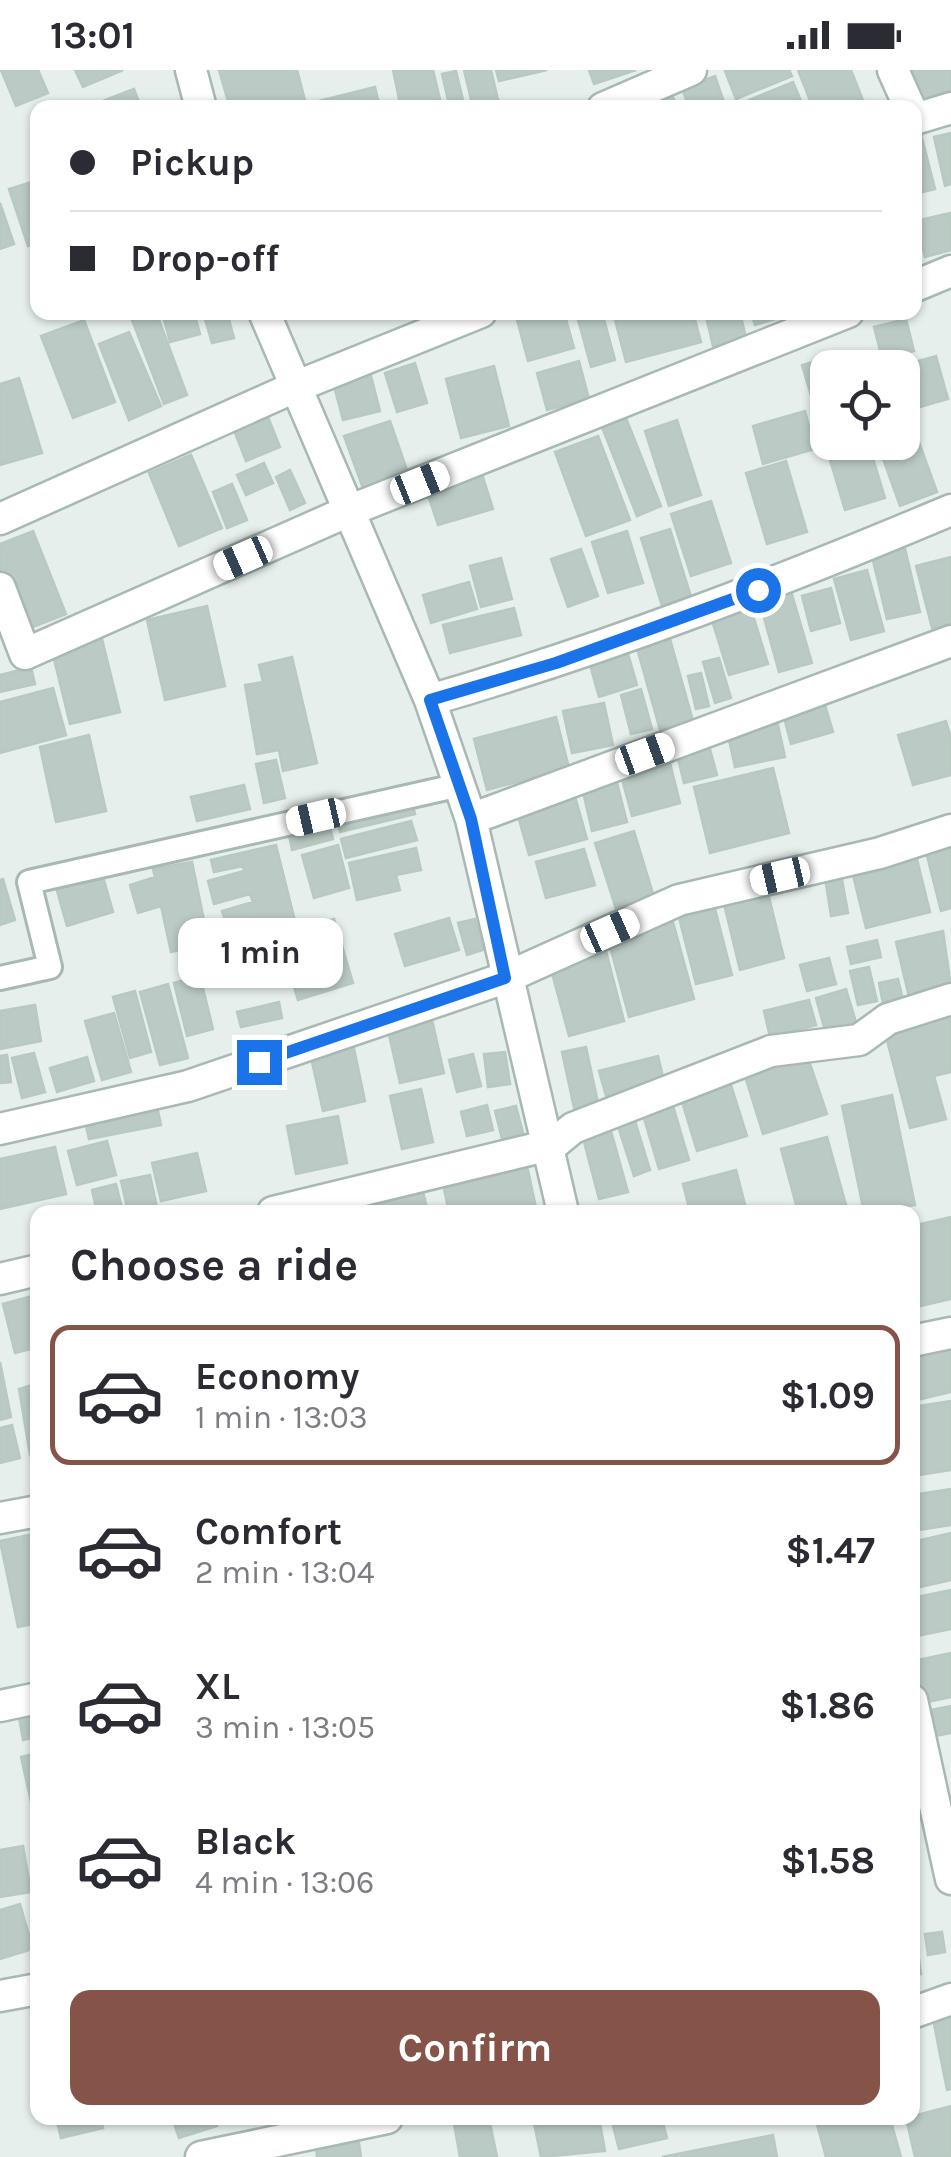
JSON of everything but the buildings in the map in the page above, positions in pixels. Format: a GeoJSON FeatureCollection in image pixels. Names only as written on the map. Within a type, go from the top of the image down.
{"type":"FeatureCollection","features":[{"type":"Feature","properties":{"kind":"street"},"geometry":{"type":"LineString","coordinates":[[192,70],[198,100]]}},
{"type":"Feature","properties":{"kind":"street"},"geometry":{"type":"LineString","coordinates":[[622,100],[691,70]]}},
{"type":"Feature","properties":{"kind":"street"},"geometry":{"type":"LineString","coordinates":[[893,70],[906,100]]}},
{"type":"Feature","properties":{"kind":"street"},"geometry":{"type":"LineString","coordinates":[[922,117],[951,108]]}},
{"type":"Feature","properties":{"kind":"street"},"geometry":{"type":"LineString","coordinates":[[922,283],[951,271]]}},
{"type":"Feature","properties":{"kind":"street"},"geometry":{"type":"LineString","coordinates":[[267,320],[430,700],[460,785],[562,1205]]}},
{"type":"Feature","properties":{"kind":"street"},"geometry":{"type":"LineString","coordinates":[[0,519],[295,387],[462,320]]}},
{"type":"Feature","properties":{"kind":"street"},"geometry":{"type":"LineString","coordinates":[[0,588],[26,654],[351,510],[828,320]]}},
{"type":"Feature","properties":{"kind":"street"},"geometry":{"type":"LineString","coordinates":[[430,700],[556,663],[758,590],[951,510]]}},
{"type":"Feature","properties":{"kind":"street"},"geometry":{"type":"LineString","coordinates":[[471,819],[951,641]]}},
{"type":"Feature","properties":{"kind":"street"},"geometry":{"type":"LineString","coordinates":[[0,1129],[188,1086],[505,978],[679,900],[880,853],[951,830]]}},
{"type":"Feature","properties":{"kind":"street"},"geometry":{"type":"LineString","coordinates":[[302,1205],[550,1146],[573,1128],[771,1051],[859,1040],[888,1020],[951,999]]}},
{"type":"Feature","properties":{"kind":"street"},"geometry":{"type":"LineString","coordinates":[[0,1279],[30,1272]]}},
{"type":"Feature","properties":{"kind":"street"},"geometry":{"type":"LineString","coordinates":[[920,1339],[951,1333]]}},
{"type":"Feature","properties":{"kind":"street"},"geometry":{"type":"LineString","coordinates":[[0,1518],[30,1512]]}},
{"type":"Feature","properties":{"kind":"street"},"geometry":{"type":"LineString","coordinates":[[0,1706],[30,1700]]}},
{"type":"Feature","properties":{"kind":"street"},"geometry":{"type":"LineString","coordinates":[[920,1737],[951,1879]]}},
{"type":"Feature","properties":{"kind":"street"},"geometry":{"type":"LineString","coordinates":[[0,1996],[30,1990]]}},
{"type":"Feature","properties":{"kind":"street"},"geometry":{"type":"LineString","coordinates":[[920,2010],[951,1999]]}},
{"type":"Feature","properties":{"kind":"street"},"geometry":{"type":"LineString","coordinates":[[202,2157],[354,2125]]}},
{"type":"Feature","properties":{"kind":"lane"},"geometry":{"type":"LineString","coordinates":[[0,978],[50,967],[29,882],[460,785]]}},
{"type":"Feature","properties":{"kind":"route"},"geometry":{"type":"LineString","coordinates":[[259,1062],[505,978],[471,819],[430,700],[556,663],[758,590]]}}]}
